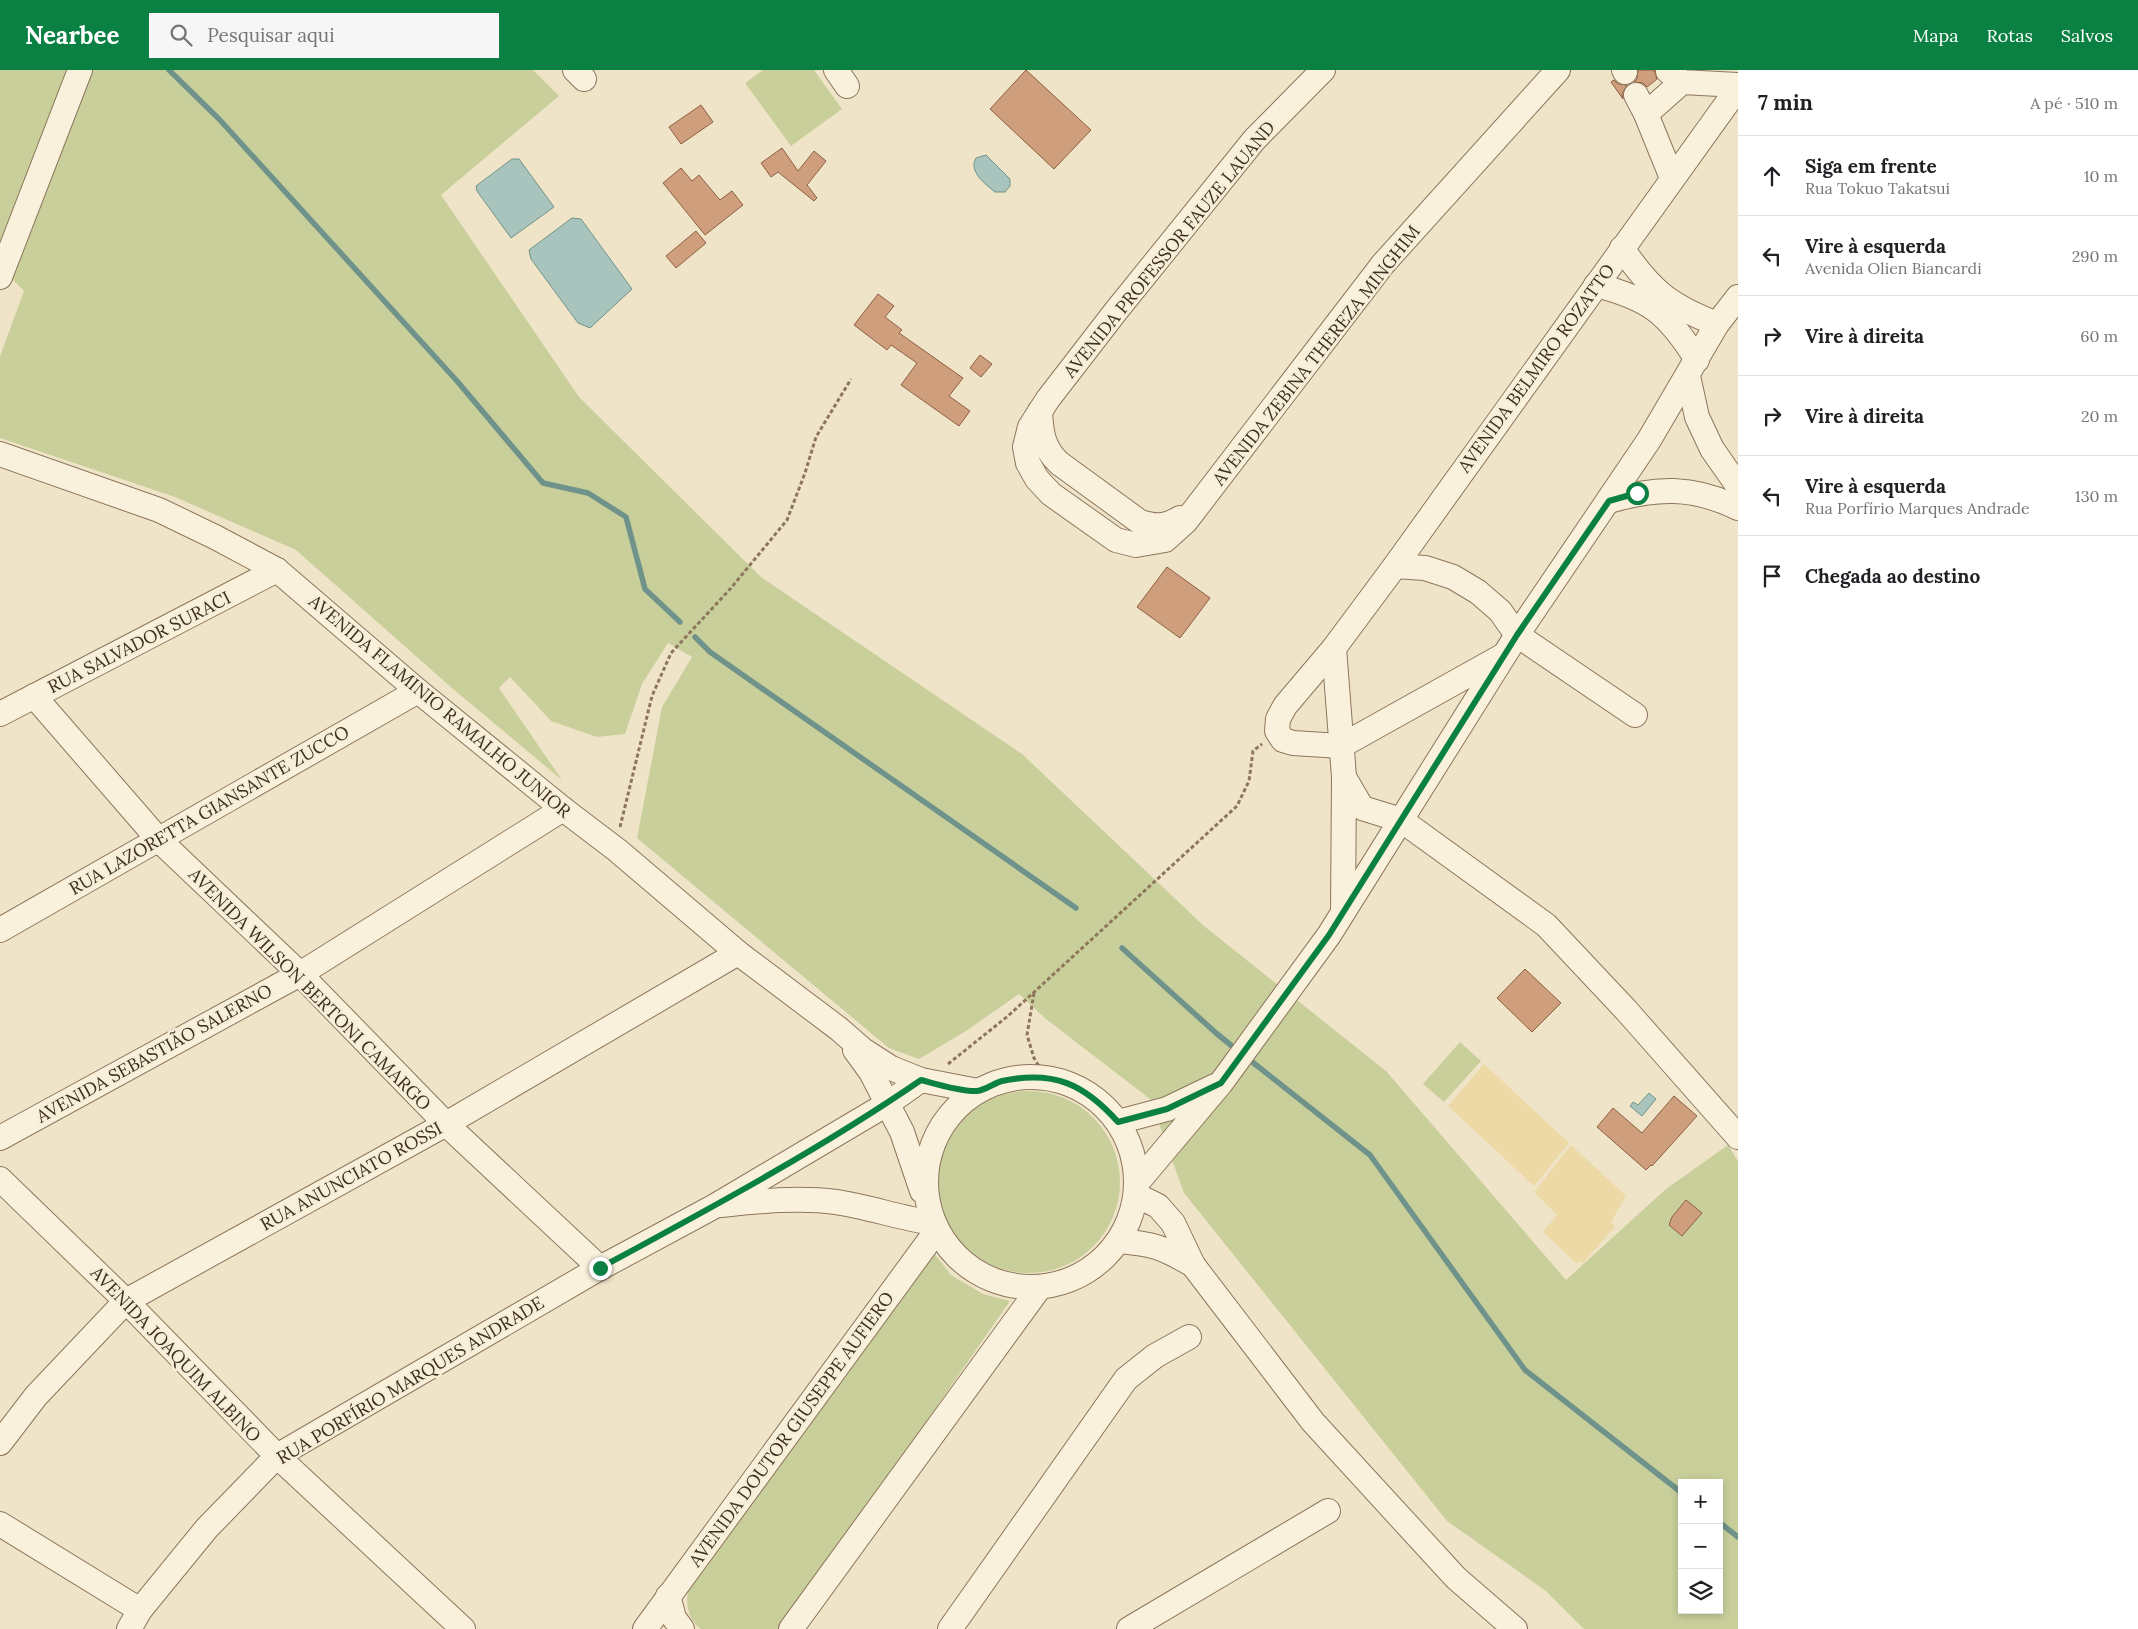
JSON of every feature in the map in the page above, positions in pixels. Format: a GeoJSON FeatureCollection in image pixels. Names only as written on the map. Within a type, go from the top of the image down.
{"type":"FeatureCollection","features":[{"type":"Feature","properties":{"kind":"street"},"geometry":{"type":"LineString","coordinates":[[0,277],[80,70]]}},
{"type":"Feature","properties":{"kind":"street","name":"AVENIDA PROFESSOR FAUZE LAUAND"},"geometry":{"type":"LineString","coordinates":[[1196,508],[1186,521],[1165,540],[1136,544],[1116,540],[1051,494],[1036,479],[1028,463],[1025,447],[1030,427],[1116,311],[1254,140],[1323,70]]}},
{"type":"Feature","properties":{"kind":"street","name":"AVENIDA ZEBINA THEREZA MINGHIM"},"geometry":{"type":"LineString","coordinates":[[1196,508],[1383,264],[1558,70]]}},
{"type":"Feature","properties":{"kind":"street"},"geometry":{"type":"LineString","coordinates":[[1672,178],[1641,105],[1675,76],[1738,86]]}},
{"type":"Feature","properties":{"kind":"street","name":"AVENIDA BELMIRO ROZATTO"},"geometry":{"type":"LineString","coordinates":[[1341,746],[1293,743],[1283,740],[1277,730],[1278,719],[1285,706],[1334,648],[1395,566],[1738,86]]}},
{"type":"Feature","properties":{"kind":"street"},"geometry":{"type":"LineString","coordinates":[[1622,248],[1640,274],[1662,296],[1688,313],[1718,324]]}},
{"type":"Feature","properties":{"kind":"street"},"geometry":{"type":"LineString","coordinates":[[1596,285],[1628,293],[1656,309],[1680,332],[1692,368],[1698,417],[1712,449],[1738,486]]}},
{"type":"Feature","properties":{"kind":"street"},"geometry":{"type":"LineString","coordinates":[[1137,1189],[1224,1079],[1329,935],[1511,645],[1649,440],[1718,324],[1738,297]]}},
{"type":"Feature","properties":{"kind":"street","name":"AVENIDA FLAMINIO RAMALHO JUNIOR"},"geometry":{"type":"LineString","coordinates":[[0,454],[159,510],[277,570],[418,690],[616,850],[738,953],[839,1029],[863,1050],[890,1068],[921,1080],[978,1091]]}},
{"type":"Feature","properties":{"kind":"street"},"geometry":{"type":"LineString","coordinates":[[1609,501],[1637,493],[1665,490],[1693,492],[1721,500],[1738,508]]}},
{"type":"Feature","properties":{"kind":"street"},"geometry":{"type":"LineString","coordinates":[[1395,566],[1425,568],[1453,577],[1478,592],[1500,612],[1511,645],[1635,715]]}},
{"type":"Feature","properties":{"kind":"street","name":"RUA SALVADOR SURACI"},"geometry":{"type":"LineString","coordinates":[[0,714],[277,570]]}},
{"type":"Feature","properties":{"kind":"street"},"geometry":{"type":"LineString","coordinates":[[1341,746],[1511,645]]}},
{"type":"Feature","properties":{"kind":"street"},"geometry":{"type":"LineString","coordinates":[[1334,648],[1344,777],[1343,912]]}},
{"type":"Feature","properties":{"kind":"street","name":"RUA LAZORETTA GIANSANTE ZUCCO"},"geometry":{"type":"LineString","coordinates":[[0,930],[418,690]]}},
{"type":"Feature","properties":{"kind":"street","name":"AVENIDA WILSON BERTONI CAMARGO"},"geometry":{"type":"LineString","coordinates":[[34,696],[159,840],[300,974],[446,1124],[600,1268]]}},
{"type":"Feature","properties":{"kind":"street"},"geometry":{"type":"LineString","coordinates":[[1344,777],[1362,808],[1401,820],[1546,925],[1626,1010],[1738,1137]]}},
{"type":"Feature","properties":{"kind":"street","name":"AVENIDA SEBASTIÃO SALERNO"},"geometry":{"type":"LineString","coordinates":[[0,1138],[300,974],[563,809]]}},
{"type":"Feature","properties":{"kind":"street","name":"RUA ANUNCIATO ROSSI"},"geometry":{"type":"LineString","coordinates":[[0,1443],[36,1396],[126,1301],[446,1124],[738,953]]}},
{"type":"Feature","properties":{"kind":"street","name":"AVENIDA FLAMINIO RAMALHO JUNIOR"},"geometry":{"type":"LineString","coordinates":[[839,1029],[871,1072],[902,1132],[933,1219],[955,1255],[980,1274],[1008,1285],[1040,1287],[1071,1280],[1098,1264],[1119,1242],[1130,1219],[1137,1189]]}},
{"type":"Feature","properties":{"kind":"street"},"geometry":{"type":"LineString","coordinates":[[933,1219],[926,1175],[934,1139],[945,1120],[955,1109],[978,1091],[1007,1080],[1023,1077],[1046,1078],[1079,1088],[1101,1103],[1118,1122],[1133,1151],[1137,1189],[1158,1206],[1173,1223],[1193,1265],[1312,1422],[1456,1578],[1515,1629]]}},
{"type":"Feature","properties":{"kind":"street"},"geometry":{"type":"LineString","coordinates":[[1118,1122],[1167,1109],[1224,1079]]}},
{"type":"Feature","properties":{"kind":"street","name":"RUA PORFÍRIO MARQUES ANDRADE"},"geometry":{"type":"LineString","coordinates":[[135,1619],[207,1528],[276,1456],[600,1268],[715,1206],[887,1104],[921,1080]]}},
{"type":"Feature","properties":{"kind":"street","name":"AVENIDA JOAQUIM ALBINO"},"geometry":{"type":"LineString","coordinates":[[0,1179],[126,1301],[276,1456],[463,1629]]}},
{"type":"Feature","properties":{"kind":"street","name":"RUA PORFÍRIO MARQUES ANDRADE"},"geometry":{"type":"LineString","coordinates":[[715,1206],[792,1200],[836,1202],[906,1219],[933,1219]]}},
{"type":"Feature","properties":{"kind":"street","name":"AVENIDA DOUTOR GIUSEPPE AUFIERO"},"geometry":{"type":"LineString","coordinates":[[645,1629],[933,1219]]}},
{"type":"Feature","properties":{"kind":"street"},"geometry":{"type":"LineString","coordinates":[[1119,1242],[1148,1244],[1164,1248],[1193,1265]]}},
{"type":"Feature","properties":{"kind":"street"},"geometry":{"type":"LineString","coordinates":[[791,1629],[1040,1287]]}},
{"type":"Feature","properties":{"kind":"street"},"geometry":{"type":"LineString","coordinates":[[950,1629],[1126,1379],[1155,1356],[1189,1337]]}},
{"type":"Feature","properties":{"kind":"street"},"geometry":{"type":"LineString","coordinates":[[1129,1629],[1328,1511]]}},
{"type":"Feature","properties":{"kind":"street"},"geometry":{"type":"LineString","coordinates":[[0,1524],[135,1619]]}},
{"type":"Feature","properties":{"kind":"street"},"geometry":{"type":"LineString","coordinates":[[668,1596],[674,1618],[682,1629]]}},
{"type":"Feature","properties":{"kind":"path"},"geometry":{"type":"LineString","coordinates":[[616,850],[622,816],[652,696],[671,653],[731,588],[787,520],[816,437],[850,379]]}},
{"type":"Feature","properties":{"kind":"path"},"geometry":{"type":"LineString","coordinates":[[921,1080],[951,1062],[1008,1016],[1076,953],[1109,926],[1237,806],[1248,781],[1253,751]]}},
{"type":"Feature","properties":{"kind":"path"},"geometry":{"type":"LineString","coordinates":[[1034,992],[1027,1035],[1034,1058],[1046,1078]]}},
{"type":"Feature","properties":{"kind":"green space"},"geometry":{"type":"Polygon","coordinates":[[[0,70],[533,70],[559,96],[441,195],[579,397],[761,577],[1022,754],[1204,926],[1386,1071],[1566,1280],[1666,1189],[1728,1145],[1738,1161],[1738,1629],[1584,1629],[1546,1591],[1447,1521],[1184,1193],[1150,1099],[1046,1019],[1019,994],[966,1031],[919,1059],[889,1048],[637,838],[662,707],[692,657],[668,643],[642,684],[625,734],[597,737],[551,721],[510,677],[499,688],[562,780],[453,689],[296,550],[175,497],[0,438],[0,356],[24,291],[0,267],[0,70]]]}},
{"type":"Feature","properties":{"kind":"green space"},"geometry":{"type":"Polygon","coordinates":[[[763,70],[814,70],[842,109],[791,146],[745,83],[763,70]]]}},
{"type":"Feature","properties":{"kind":"green space"},"geometry":{"type":"Polygon","coordinates":[[[1460,1042],[1481,1061],[1444,1102],[1423,1084],[1460,1042]]]}},
{"type":"Feature","properties":{"kind":"green space"},"geometry":{"type":"Polygon","coordinates":[[[1038,1091],[1064,1098],[1080,1106],[1094,1117],[1105,1131],[1113,1147],[1119,1164],[1119,1200],[1113,1217],[1105,1233],[1094,1247],[1080,1258],[1047,1272],[1020,1273],[994,1266],[978,1258],[958,1240],[945,1217],[939,1200],[938,1173],[945,1147],[953,1131],[971,1111],[994,1098],[1011,1092],[1038,1091]]]}},
{"type":"Feature","properties":{"kind":"green space"},"geometry":{"type":"Polygon","coordinates":[[[930,1248],[951,1275],[983,1294],[1010,1301],[782,1629],[701,1629],[693,1621],[688,1611],[688,1588],[930,1248]]]}},
{"type":"Feature","properties":{"kind":"sand"},"geometry":{"type":"Polygon","coordinates":[[[1484,1064],[1569,1143],[1534,1186],[1448,1106],[1484,1064]]]}},
{"type":"Feature","properties":{"kind":"sand"},"geometry":{"type":"Polygon","coordinates":[[[1571,1145],[1626,1196],[1611,1222],[1615,1227],[1583,1263],[1580,1261],[1577,1264],[1543,1232],[1557,1215],[1534,1192],[1571,1145]]]}},
{"type":"Feature","properties":{"kind":"water"},"geometry":{"type":"Polygon","coordinates":[[[986,155],[1010,179],[1010,186],[1005,192],[995,192],[982,181],[976,172],[974,163],[976,158],[986,155]]]}},
{"type":"Feature","properties":{"kind":"water"},"geometry":{"type":"Polygon","coordinates":[[[512,159],[519,159],[554,207],[511,238],[477,191],[476,186],[512,159]]]}},
{"type":"Feature","properties":{"kind":"water"},"geometry":{"type":"Polygon","coordinates":[[[572,218],[581,219],[632,289],[590,328],[578,323],[531,259],[529,250],[572,218]]]}},
{"type":"Feature","properties":{"kind":"water"},"geometry":{"type":"Polygon","coordinates":[[[1649,1093],[1656,1099],[1642,1116],[1630,1106],[1633,1102],[1638,1105],[1649,1093]]]}},
{"type":"Feature","properties":{"kind":"building"},"geometry":{"type":"Polygon","coordinates":[[[1026,70],[1091,130],[1054,169],[990,109],[1026,70]]]}},
{"type":"Feature","properties":{"kind":"building"},"geometry":{"type":"Polygon","coordinates":[[[1638,70],[1654,70],[1657,79],[1647,87],[1643,83],[1634,82],[1637,79],[1638,70]]]}},
{"type":"Feature","properties":{"kind":"building"},"geometry":{"type":"Polygon","coordinates":[[[1614,80],[1618,84],[1627,85],[1622,94],[1623,99],[1611,82],[1614,80]]]}},
{"type":"Feature","properties":{"kind":"building"},"geometry":{"type":"Polygon","coordinates":[[[701,105],[713,122],[681,144],[669,127],[701,105]]]}},
{"type":"Feature","properties":{"kind":"building"},"geometry":{"type":"Polygon","coordinates":[[[782,148],[798,171],[814,151],[826,161],[807,185],[817,198],[814,201],[778,172],[771,177],[761,163],[782,148]]]}},
{"type":"Feature","properties":{"kind":"building"},"geometry":{"type":"Polygon","coordinates":[[[681,168],[692,181],[699,175],[720,200],[732,191],[743,205],[705,235],[663,183],[681,168]]]}},
{"type":"Feature","properties":{"kind":"building"},"geometry":{"type":"Polygon","coordinates":[[[696,231],[706,243],[676,268],[666,256],[696,231]]]}},
{"type":"Feature","properties":{"kind":"building"},"geometry":{"type":"Polygon","coordinates":[[[878,294],[894,306],[885,317],[902,330],[899,333],[963,378],[949,396],[970,411],[959,426],[901,385],[917,363],[891,345],[887,350],[854,325],[878,294]]]}},
{"type":"Feature","properties":{"kind":"building"},"geometry":{"type":"Polygon","coordinates":[[[980,355],[992,364],[981,377],[970,368],[980,355]]]}},
{"type":"Feature","properties":{"kind":"building"},"geometry":{"type":"Polygon","coordinates":[[[1167,567],[1210,598],[1180,638],[1137,607],[1167,567]]]}},
{"type":"Feature","properties":{"kind":"building"},"geometry":{"type":"Polygon","coordinates":[[[1525,969],[1561,1003],[1532,1032],[1497,998],[1525,969]]]}},
{"type":"Feature","properties":{"kind":"building"},"geometry":{"type":"Polygon","coordinates":[[[1674,1096],[1697,1116],[1652,1166],[1646,1170],[1597,1127],[1613,1108],[1642,1133],[1674,1096]]]}},
{"type":"Feature","properties":{"kind":"building"},"geometry":{"type":"Polygon","coordinates":[[[1686,1200],[1702,1213],[1682,1236],[1669,1225],[1672,1217],[1686,1200]]]}},
{"type":"Feature","properties":{"kind":"waterway"},"geometry":{"type":"LineString","coordinates":[[169,70],[219,119],[457,381],[543,483],[588,493],[626,517],[645,589],[680,622]]}},
{"type":"Feature","properties":{"kind":"waterway"},"geometry":{"type":"LineString","coordinates":[[695,637],[710,652],[1076,908]]}},
{"type":"Feature","properties":{"kind":"waterway"},"geometry":{"type":"LineString","coordinates":[[1122,948],[1238,1051]]}},
{"type":"Feature","properties":{"kind":"waterway"},"geometry":{"type":"LineString","coordinates":[[1246,1057],[1370,1155],[1525,1370],[1678,1490]]}},
{"type":"Feature","properties":{"kind":"waterway"},"geometry":{"type":"LineString","coordinates":[[1722,1524],[1738,1537]]}},
{"type":"Feature","properties":{"kind":"route"},"geometry":{"type":"LineString","coordinates":[[600,1268],[715,1206],[887,1104],[921,1080],[978,1091],[999,1082],[1023,1077],[1054,1079],[1079,1088],[1101,1103],[1118,1122],[1167,1109],[1221,1083],[1329,935],[1517,635],[1609,501],[1637,493]]}}]}
